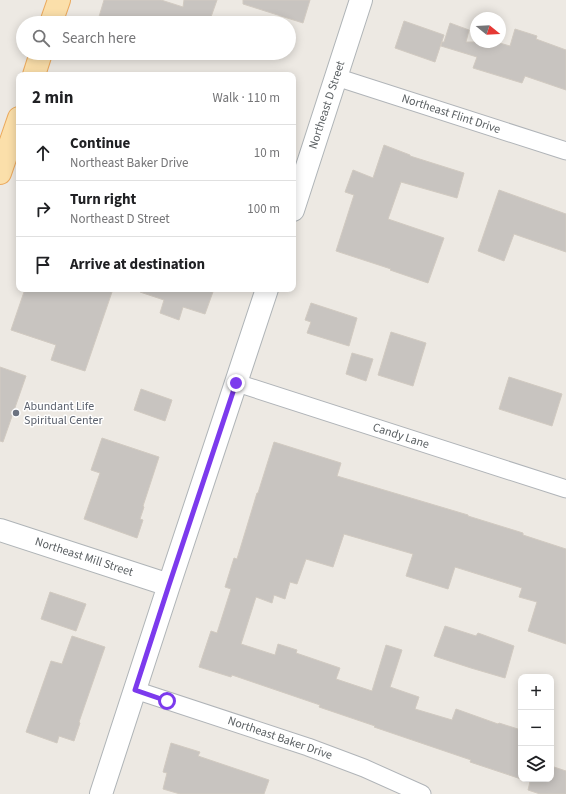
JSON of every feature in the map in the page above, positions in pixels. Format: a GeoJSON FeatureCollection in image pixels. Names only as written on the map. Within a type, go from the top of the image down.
{"type":"FeatureCollection","features":[{"type":"Feature","properties":{"kind":"main road"},"geometry":{"type":"LineString","coordinates":[[53,16],[59,0]]}},
{"type":"Feature","properties":{"kind":"main road"},"geometry":{"type":"LineString","coordinates":[[35,72],[39,60]]}},
{"type":"Feature","properties":{"kind":"main road"},"geometry":{"type":"LineString","coordinates":[[0,173],[16,127]]}},
{"type":"Feature","properties":{"kind":"street","name":"Northeast D Street"},"geometry":{"type":"LineString","coordinates":[[296,201],[361,0]]}},
{"type":"Feature","properties":{"kind":"street","name":"Northeast Flint Drive"},"geometry":{"type":"LineString","coordinates":[[336,77],[566,152]]}},
{"type":"Feature","properties":{"kind":"street"},"geometry":{"type":"LineString","coordinates":[[101,794],[266,292]]}},
{"type":"Feature","properties":{"kind":"street","name":"Candy Lane"},"geometry":{"type":"LineString","coordinates":[[236,383],[566,489]]}},
{"type":"Feature","properties":{"kind":"street","name":"Northeast Mill Street"},"geometry":{"type":"LineString","coordinates":[[0,530],[169,585]]}},
{"type":"Feature","properties":{"kind":"street","name":"Northeast Baker Drive"},"geometry":{"type":"LineString","coordinates":[[135,690],[308,747],[364,768],[422,794]]}},
{"type":"Feature","properties":{"kind":"building"},"geometry":{"type":"Polygon","coordinates":[[[104,0],[161,0],[183,7],[184,0],[217,0],[211,16],[99,16],[104,0]]]}},
{"type":"Feature","properties":{"kind":"building"},"geometry":{"type":"Polygon","coordinates":[[[243,0],[310,0],[303,23],[296,21],[296,16],[281,16],[243,4],[243,0]]]}},
{"type":"Feature","properties":{"kind":"building"},"geometry":{"type":"Polygon","coordinates":[[[404,21],[444,35],[435,62],[395,48],[404,21]]]}},
{"type":"Feature","properties":{"kind":"building"},"geometry":{"type":"Polygon","coordinates":[[[450,23],[469,30],[466,42],[470,42],[470,48],[506,48],[506,45],[510,46],[515,29],[537,36],[536,39],[566,50],[566,90],[525,76],[522,83],[473,68],[477,57],[441,46],[442,42],[444,42],[450,23]]]}},
{"type":"Feature","properties":{"kind":"building"},"geometry":{"type":"Polygon","coordinates":[[[384,145],[410,156],[464,173],[457,198],[401,182],[388,219],[444,238],[428,283],[336,251],[354,195],[345,192],[353,170],[373,178],[384,145]]]}},
{"type":"Feature","properties":{"kind":"building"},"geometry":{"type":"Polygon","coordinates":[[[499,190],[566,214],[566,252],[514,234],[504,261],[478,251],[499,190]]]}},
{"type":"Feature","properties":{"kind":"building"},"geometry":{"type":"Polygon","coordinates":[[[24,292],[112,292],[85,371],[51,360],[56,345],[11,330],[24,292]]]}},
{"type":"Feature","properties":{"kind":"building"},"geometry":{"type":"Polygon","coordinates":[[[140,292],[213,292],[205,314],[183,307],[179,320],[160,313],[164,300],[140,292]]]}},
{"type":"Feature","properties":{"kind":"building"},"geometry":{"type":"Polygon","coordinates":[[[311,303],[357,318],[349,346],[307,333],[311,322],[305,320],[311,303]]]}},
{"type":"Feature","properties":{"kind":"building"},"geometry":{"type":"Polygon","coordinates":[[[391,332],[426,343],[413,386],[378,375],[391,332]]]}},
{"type":"Feature","properties":{"kind":"building"},"geometry":{"type":"Polygon","coordinates":[[[352,353],[373,359],[366,381],[346,374],[352,353]]]}},
{"type":"Feature","properties":{"kind":"building"},"geometry":{"type":"Polygon","coordinates":[[[0,367],[26,376],[3,442],[0,441],[0,367]]]}},
{"type":"Feature","properties":{"kind":"building"},"geometry":{"type":"Polygon","coordinates":[[[509,377],[562,394],[552,426],[499,409],[509,377]]]}},
{"type":"Feature","properties":{"kind":"building"},"geometry":{"type":"Polygon","coordinates":[[[141,389],[172,400],[165,421],[134,410],[141,389]]]}},
{"type":"Feature","properties":{"kind":"building"},"geometry":{"type":"Polygon","coordinates":[[[102,438],[159,457],[143,506],[140,519],[143,520],[137,538],[84,519],[100,473],[91,470],[102,438]]]}},
{"type":"Feature","properties":{"kind":"building"},"geometry":{"type":"Polygon","coordinates":[[[274,442],[341,463],[337,476],[468,515],[566,549],[566,644],[528,631],[537,602],[519,597],[522,588],[455,567],[448,589],[406,576],[413,554],[344,534],[333,567],[306,559],[297,584],[290,582],[285,599],[274,595],[272,603],[256,597],[241,644],[275,655],[278,644],[297,650],[296,653],[340,668],[336,679],[372,691],[386,645],[402,650],[390,687],[419,697],[415,709],[452,720],[456,709],[498,724],[499,723],[518,729],[518,778],[319,707],[320,705],[232,675],[231,677],[199,667],[211,631],[217,633],[231,589],[225,587],[234,558],[237,559],[274,442]]]}},
{"type":"Feature","properties":{"kind":"building"},"geometry":{"type":"Polygon","coordinates":[[[50,592],[86,604],[76,631],[41,619],[50,592]]]}},
{"type":"Feature","properties":{"kind":"building"},"geometry":{"type":"Polygon","coordinates":[[[445,626],[476,636],[478,633],[514,646],[505,678],[434,656],[445,626]]]}},
{"type":"Feature","properties":{"kind":"building"},"geometry":{"type":"Polygon","coordinates":[[[72,636],[105,647],[79,722],[80,723],[74,741],[59,736],[57,743],[26,732],[51,661],[62,664],[72,636]]]}},
{"type":"Feature","properties":{"kind":"building"},"geometry":{"type":"Polygon","coordinates":[[[171,743],[200,752],[198,756],[269,780],[264,794],[180,794],[163,789],[167,773],[163,772],[171,743]]]}},
{"type":"Feature","properties":{"kind":"building"},"geometry":{"type":"Polygon","coordinates":[[[554,767],[566,771],[566,794],[540,794],[528,790],[530,782],[554,782],[554,767]]]}},
{"type":"Feature","properties":{"kind":"place","name":"Abundant Life Spiritual Center"},"geometry":{"type":"Point","coordinates":[16,413]}},
{"type":"Feature","properties":{"kind":"route"},"geometry":{"type":"LineString","coordinates":[[167,701],[135,690],[236,383]]}}]}
